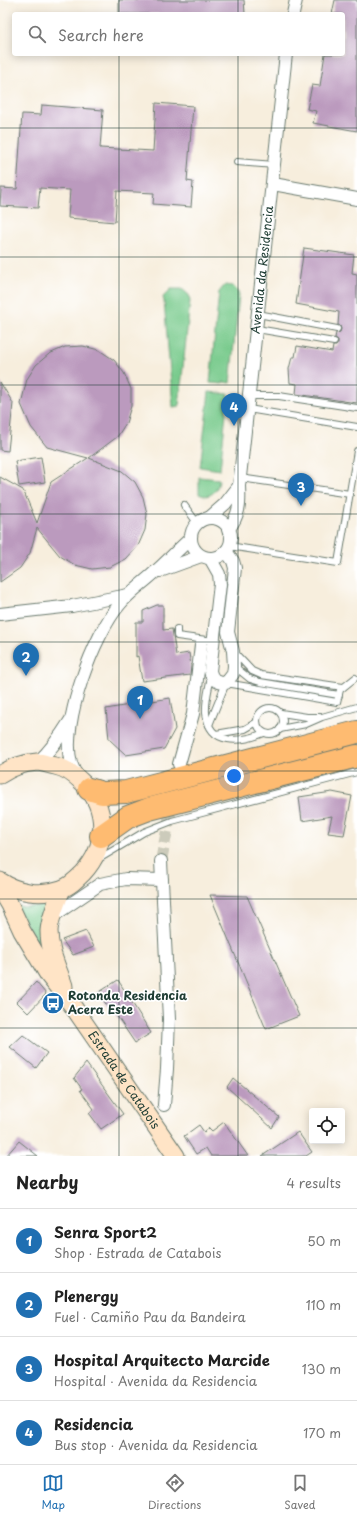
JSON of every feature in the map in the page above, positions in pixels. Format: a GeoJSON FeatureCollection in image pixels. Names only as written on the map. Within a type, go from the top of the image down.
{"type":"FeatureCollection","features":[{"type":"Feature","properties":{"kind":"highway"},"geometry":{"type":"LineString","coordinates":[[90,786],[126,792],[357,732]]}},
{"type":"Feature","properties":{"kind":"highway"},"geometry":{"type":"LineString","coordinates":[[107,832],[128,817],[149,809],[357,756]]}},
{"type":"Feature","properties":{"kind":"main road"},"geometry":{"type":"LineString","coordinates":[[0,775],[19,766],[38,762],[59,767],[90,786],[100,811],[102,824],[107,832],[92,863],[77,879],[62,889],[42,893],[25,892],[8,887],[0,881]]}},
{"type":"Feature","properties":{"kind":"main road"},"geometry":{"type":"LineString","coordinates":[[0,764],[19,766]]}},
{"type":"Feature","properties":{"kind":"main road","name":"Estrada de Catabois"},"geometry":{"type":"LineString","coordinates":[[0,888],[34,952],[49,976],[72,1005],[176,1156]]}},
{"type":"Feature","properties":{"kind":"main road","name":"Estrada de Catabois"},"geometry":{"type":"LineString","coordinates":[[62,889],[49,930],[52,955],[72,1005]]}},
{"type":"Feature","properties":{"kind":"street"},"geometry":{"type":"LineString","coordinates":[[293,12],[296,0]]}},
{"type":"Feature","properties":{"kind":"street","name":"Avenida da Residencia"},"geometry":{"type":"LineString","coordinates":[[228,530],[239,511],[240,482],[286,56]]}},
{"type":"Feature","properties":{"kind":"street"},"geometry":{"type":"LineString","coordinates":[[273,184],[357,198]]}},
{"type":"Feature","properties":{"kind":"street"},"geometry":{"type":"LineString","coordinates":[[90,786],[71,763],[70,729],[87,665],[100,635],[118,606],[128,595],[153,574],[191,538],[194,529],[198,524],[209,518],[225,504],[240,482]]}},
{"type":"Feature","properties":{"kind":"street"},"geometry":{"type":"LineString","coordinates":[[191,538],[194,548],[206,557],[219,574],[220,584],[210,671],[211,676],[215,680],[221,683],[226,683],[233,674],[234,666],[228,624],[235,568],[228,548],[230,538],[228,530],[223,523],[209,518]]}},
{"type":"Feature","properties":{"kind":"street"},"geometry":{"type":"LineString","coordinates":[[153,574],[179,563],[221,555],[228,548]]}},
{"type":"Feature","properties":{"kind":"street"},"geometry":{"type":"LineString","coordinates":[[0,614],[72,606],[128,595]]}},
{"type":"Feature","properties":{"kind":"street"},"geometry":{"type":"LineString","coordinates":[[179,764],[193,714],[202,645]]}},
{"type":"Feature","properties":{"kind":"street"},"geometry":{"type":"LineString","coordinates":[[38,762],[57,742],[73,715]]}},
{"type":"Feature","properties":{"kind":"street"},"geometry":{"type":"LineString","coordinates":[[161,861],[169,1019],[164,1105]]}},
{"type":"Feature","properties":{"kind":"street"},"geometry":{"type":"LineString","coordinates":[[53,916],[100,884],[126,879],[162,880]]}},
{"type":"Feature","properties":{"kind":"lane"},"geometry":{"type":"LineString","coordinates":[[237,162],[275,165]]}},
{"type":"Feature","properties":{"kind":"lane"},"geometry":{"type":"LineString","coordinates":[[258,314],[337,329]]}},
{"type":"Feature","properties":{"kind":"lane"},"geometry":{"type":"LineString","coordinates":[[257,329],[334,342]]}},
{"type":"Feature","properties":{"kind":"lane"},"geometry":{"type":"LineString","coordinates":[[249,396],[279,396],[357,408]]}},
{"type":"Feature","properties":{"kind":"lane"},"geometry":{"type":"LineString","coordinates":[[248,409],[357,427]]}},
{"type":"Feature","properties":{"kind":"lane"},"geometry":{"type":"LineString","coordinates":[[228,548],[338,563],[357,451]]}},
{"type":"Feature","properties":{"kind":"lane"},"geometry":{"type":"LineString","coordinates":[[240,482],[350,494]]}},
{"type":"Feature","properties":{"kind":"lane"},"geometry":{"type":"LineString","coordinates":[[184,505],[198,524]]}},
{"type":"Feature","properties":{"kind":"lane"},"geometry":{"type":"LineString","coordinates":[[178,629],[177,636],[214,641]]}},
{"type":"Feature","properties":{"kind":"lane"},"geometry":{"type":"LineString","coordinates":[[233,651],[252,671],[261,675],[343,687]]}},
{"type":"Feature","properties":{"kind":"lane"},"geometry":{"type":"LineString","coordinates":[[234,666],[250,679],[338,699]]}},
{"type":"Feature","properties":{"kind":"lane"},"geometry":{"type":"LineString","coordinates":[[211,676],[206,712],[209,725],[216,734],[230,740],[238,740],[264,733],[273,734],[280,729],[306,724],[322,717],[357,707]]}},
{"type":"Feature","properties":{"kind":"lane"},"geometry":{"type":"LineString","coordinates":[[338,699],[340,690],[355,678]]}},
{"type":"Feature","properties":{"kind":"lane"},"geometry":{"type":"LineString","coordinates":[[209,725],[226,683],[338,699]]}},
{"type":"Feature","properties":{"kind":"lane"},"geometry":{"type":"LineString","coordinates":[[264,733],[258,727],[257,722],[258,714],[265,708],[274,708],[281,713],[307,717],[322,717]]}},
{"type":"Feature","properties":{"kind":"lane"},"geometry":{"type":"LineString","coordinates":[[280,729],[283,721],[281,713]]}},
{"type":"Feature","properties":{"kind":"lane"},"geometry":{"type":"LineString","coordinates":[[216,734],[245,729],[257,722]]}},
{"type":"Feature","properties":{"kind":"lane"},"geometry":{"type":"LineString","coordinates":[[92,863],[144,832],[172,820],[357,772]]}},
{"type":"Feature","properties":{"kind":"green space"},"geometry":{"type":"Polygon","coordinates":[[[225,285],[233,286],[238,291],[239,295],[230,383],[210,383],[219,292],[225,285]]]}},
{"type":"Feature","properties":{"kind":"green space"},"geometry":{"type":"Polygon","coordinates":[[[171,289],[182,289],[189,295],[190,301],[179,406],[173,407],[163,297],[171,289]]]}},
{"type":"Feature","properties":{"kind":"green space"},"geometry":{"type":"Polygon","coordinates":[[[209,392],[228,394],[220,470],[200,467],[209,392]]]}},
{"type":"Feature","properties":{"kind":"green space"},"geometry":{"type":"Polygon","coordinates":[[[199,477],[219,479],[216,490],[207,496],[199,494],[199,477]]]}},
{"type":"Feature","properties":{"kind":"green space"},"geometry":{"type":"Polygon","coordinates":[[[15,905],[25,907],[48,905],[53,971],[15,905]]]}},
{"type":"Feature","properties":{"kind":"building"},"geometry":{"type":"Polygon","coordinates":[[[119,0],[244,0],[245,12],[119,12],[119,0]]]}},
{"type":"Feature","properties":{"kind":"building"},"geometry":{"type":"Polygon","coordinates":[[[335,0],[357,0],[357,131],[313,123],[316,111],[307,109],[312,85],[320,86],[325,56],[345,56],[345,12],[332,12],[335,0]]]}},
{"type":"Feature","properties":{"kind":"building"},"geometry":{"type":"Polygon","coordinates":[[[156,103],[193,106],[187,181],[193,182],[191,207],[153,204],[154,193],[117,191],[115,222],[68,218],[70,190],[40,188],[38,208],[0,206],[1,188],[17,189],[22,114],[41,115],[42,105],[103,110],[100,148],[153,151],[156,103]]]}},
{"type":"Feature","properties":{"kind":"building"},"geometry":{"type":"Polygon","coordinates":[[[304,248],[354,255],[352,273],[357,274],[357,403],[296,394],[297,384],[290,383],[289,369],[292,357],[295,357],[297,346],[332,352],[333,346],[336,346],[338,343],[338,340],[335,338],[336,333],[340,332],[341,329],[338,325],[339,312],[296,304],[304,248]]]}},
{"type":"Feature","properties":{"kind":"building"},"geometry":{"type":"Polygon","coordinates":[[[83,346],[99,350],[114,360],[124,373],[131,389],[131,406],[126,423],[117,437],[89,458],[122,471],[135,482],[143,497],[147,514],[145,530],[138,546],[126,559],[110,567],[92,569],[75,565],[60,556],[37,528],[30,553],[20,568],[0,582],[0,477],[23,490],[37,523],[51,482],[88,458],[47,447],[31,427],[21,404],[27,379],[36,365],[49,354],[65,347],[83,346]]]}},
{"type":"Feature","properties":{"kind":"building"},"geometry":{"type":"Polygon","coordinates":[[[0,382],[13,403],[8,451],[0,450],[0,382]]]}},
{"type":"Feature","properties":{"kind":"building"},"geometry":{"type":"Polygon","coordinates":[[[41,457],[45,482],[19,486],[15,461],[41,457]]]}},
{"type":"Feature","properties":{"kind":"building"},"geometry":{"type":"Polygon","coordinates":[[[157,605],[163,605],[163,630],[172,629],[176,655],[189,653],[191,666],[190,675],[142,681],[138,656],[136,657],[136,622],[143,622],[143,611],[157,605]]]}},
{"type":"Feature","properties":{"kind":"building"},"geometry":{"type":"Polygon","coordinates":[[[170,698],[175,729],[164,749],[126,755],[109,739],[106,709],[170,698]]]}},
{"type":"Feature","properties":{"kind":"building"},"geometry":{"type":"Polygon","coordinates":[[[332,792],[352,796],[344,835],[328,833],[332,816],[302,821],[299,797],[332,792]]]}},
{"type":"Feature","properties":{"kind":"building"},"geometry":{"type":"Polygon","coordinates":[[[210,895],[247,896],[299,1016],[266,1029],[210,895]]]}},
{"type":"Feature","properties":{"kind":"building"},"geometry":{"type":"Polygon","coordinates":[[[86,931],[94,947],[73,955],[62,940],[86,931]]]}},
{"type":"Feature","properties":{"kind":"building"},"geometry":{"type":"Polygon","coordinates":[[[118,980],[151,1033],[135,1043],[110,1006],[108,1007],[98,993],[118,980]]]}},
{"type":"Feature","properties":{"kind":"building"},"geometry":{"type":"Polygon","coordinates":[[[36,982],[46,994],[28,1013],[17,1002],[36,982]]]}},
{"type":"Feature","properties":{"kind":"building"},"geometry":{"type":"Polygon","coordinates":[[[23,1035],[47,1053],[36,1068],[10,1047],[23,1035]]]}},
{"type":"Feature","properties":{"kind":"building"},"geometry":{"type":"Polygon","coordinates":[[[86,1063],[123,1114],[101,1129],[89,1113],[94,1109],[80,1090],[82,1089],[74,1078],[86,1063]]]}},
{"type":"Feature","properties":{"kind":"building"},"geometry":{"type":"Polygon","coordinates":[[[233,1078],[279,1117],[272,1128],[227,1087],[233,1078]]]}},
{"type":"Feature","properties":{"kind":"building"},"geometry":{"type":"Polygon","coordinates":[[[224,1122],[248,1156],[211,1156],[206,1148],[196,1154],[184,1136],[199,1125],[204,1132],[209,1128],[212,1131],[224,1122]]]}},
{"type":"Feature","properties":{"kind":"building"},"geometry":{"type":"Polygon","coordinates":[[[298,1132],[312,1152],[306,1156],[262,1156],[298,1132]]]}},
{"type":"Feature","properties":{"kind":"building"},"geometry":{"type":"Polygon","coordinates":[[[19,1141],[38,1156],[6,1156],[19,1141]]]}},
{"type":"Feature","properties":{"kind":"tunnel"},"geometry":{"type":"LineString","coordinates":[[161,861],[173,799]]}},
{"type":"Feature","properties":{"kind":"place","name":"Residencia"},"geometry":{"type":"Point","coordinates":[234,426]}},
{"type":"Feature","properties":{"kind":"place","name":"Hospital Arquitecto Marcide"},"geometry":{"type":"Point","coordinates":[301,506]}},
{"type":"Feature","properties":{"kind":"place","name":"Plenergy"},"geometry":{"type":"Point","coordinates":[26,676]}},
{"type":"Feature","properties":{"kind":"place","name":"Senra Sport2"},"geometry":{"type":"Point","coordinates":[140,719]}},
{"type":"Feature","properties":{"kind":"place","name":"Rotonda Residencia Acera Este"},"geometry":{"type":"Point","coordinates":[53,1003]}}]}
